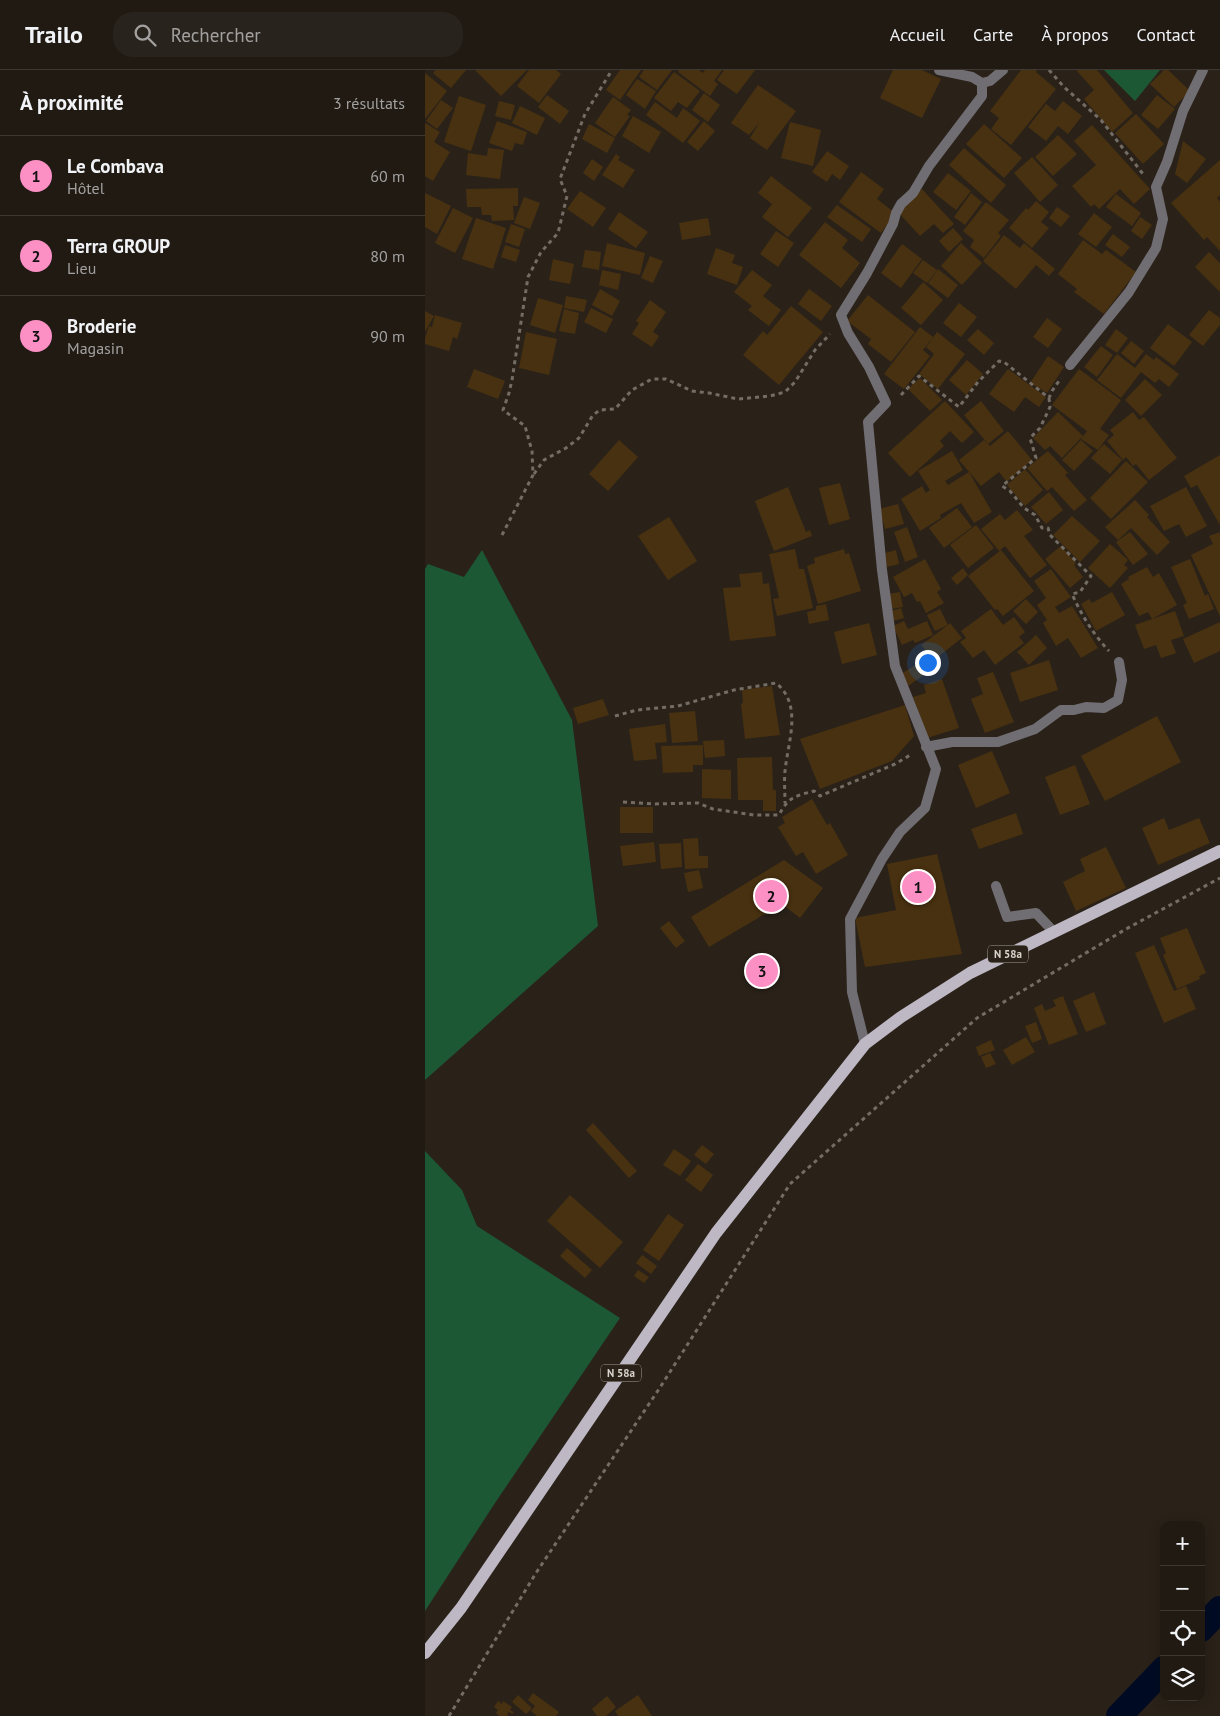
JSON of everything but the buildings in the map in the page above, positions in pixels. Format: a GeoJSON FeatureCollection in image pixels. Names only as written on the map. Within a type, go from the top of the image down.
{"type":"FeatureCollection","features":[{"type":"Feature","properties":{"kind":"main road","name":"N 58a"},"geometry":{"type":"LineString","coordinates":[[425,1653],[461,1608],[716,1233],[865,1044],[909,1012],[970,973],[1220,851]]}},
{"type":"Feature","properties":{"kind":"street"},"geometry":{"type":"LineString","coordinates":[[939,70],[972,77],[982,83],[990,81],[1003,70]]}},
{"type":"Feature","properties":{"kind":"street"},"geometry":{"type":"LineString","coordinates":[[1070,365],[1129,292],[1156,248],[1163,219],[1156,187],[1167,162],[1183,110],[1203,70]]}},
{"type":"Feature","properties":{"kind":"street"},"geometry":{"type":"LineString","coordinates":[[865,1044],[852,992],[850,918],[882,859],[900,832],[925,808],[936,769],[895,666],[882,570],[868,422],[886,403],[869,366],[848,333],[841,315],[867,273],[893,224],[901,204],[913,193],[929,166],[982,96],[982,83]]}},
{"type":"Feature","properties":{"kind":"street"},"geometry":{"type":"LineString","coordinates":[[926,747],[952,742],[998,742],[1035,729],[1061,710],[1087,707],[1104,708],[1118,700],[1122,680],[1119,662]]}},
{"type":"Feature","properties":{"kind":"street"},"geometry":{"type":"LineString","coordinates":[[996,886],[1007,917],[1036,913],[1053,931]]}},
{"type":"Feature","properties":{"kind":"path"},"geometry":{"type":"LineString","coordinates":[[533,475],[532,451],[525,426],[503,410],[512,380],[528,277],[541,252],[558,233],[567,196],[560,179],[585,114],[612,70]]}},
{"type":"Feature","properties":{"kind":"path"},"geometry":{"type":"LineString","coordinates":[[1049,70],[1064,87],[1101,120],[1140,172],[1156,187]]}},
{"type":"Feature","properties":{"kind":"path"},"geometry":{"type":"LineString","coordinates":[[501,535],[533,475],[544,460],[566,448],[579,438],[593,415],[599,410],[615,409],[632,390],[652,379],[666,380],[692,391],[738,399],[770,396],[785,392],[795,382],[815,350],[843,322]]}},
{"type":"Feature","properties":{"kind":"path"},"geometry":{"type":"LineString","coordinates":[[886,403],[900,397],[919,376],[959,408],[978,382],[999,361],[1004,362],[1049,398]]}},
{"type":"Feature","properties":{"kind":"path"},"geometry":{"type":"LineString","coordinates":[[1070,365],[1052,391],[1049,398],[1050,407],[1040,428],[1030,438],[1036,458],[1002,486],[1010,491],[1024,508],[1035,514],[1042,528],[1048,528],[1051,536],[1091,576],[1079,592],[1072,594],[1081,612],[1101,642],[1119,662]]}},
{"type":"Feature","properties":{"kind":"path"},"geometry":{"type":"LineString","coordinates":[[615,716],[637,710],[678,706],[734,690],[776,683],[788,695],[793,716],[785,772],[785,803]]}},
{"type":"Feature","properties":{"kind":"path"},"geometry":{"type":"LineString","coordinates":[[623,802],[653,804],[697,803],[713,809],[754,815],[779,815],[785,803],[793,796],[814,791],[820,796],[895,764],[926,747]]}},
{"type":"Feature","properties":{"kind":"path"},"geometry":{"type":"LineString","coordinates":[[449,1716],[536,1573],[661,1386],[790,1184],[977,1018],[1126,929],[1220,878]]}},
{"type":"Feature","properties":{"kind":"green space"},"geometry":{"type":"Polygon","coordinates":[[[1104,70],[1160,70],[1135,101],[1104,70]]]}},
{"type":"Feature","properties":{"kind":"green space"},"geometry":{"type":"Polygon","coordinates":[[[482,550],[572,720],[598,926],[425,1080],[425,569],[428,564],[464,577],[482,550]]]}},
{"type":"Feature","properties":{"kind":"green space"},"geometry":{"type":"Polygon","coordinates":[[[425,1151],[462,1190],[477,1226],[620,1318],[493,1506],[425,1611],[425,1151]]]}},
{"type":"Feature","properties":{"kind":"waterway"},"geometry":{"type":"LineString","coordinates":[[1205,1625],[1220,1609]]}},
{"type":"Feature","properties":{"kind":"waterway"},"geometry":{"type":"LineString","coordinates":[[1119,1716],[1160,1673]]}},
{"type":"Feature","properties":{"kind":"place","name":"Le Combava"},"geometry":{"type":"Point","coordinates":[918,887]}},
{"type":"Feature","properties":{"kind":"place","name":"Terra GROUP"},"geometry":{"type":"Point","coordinates":[771,896]}},
{"type":"Feature","properties":{"kind":"place","name":"Broderie"},"geometry":{"type":"Point","coordinates":[762,971]}}]}
